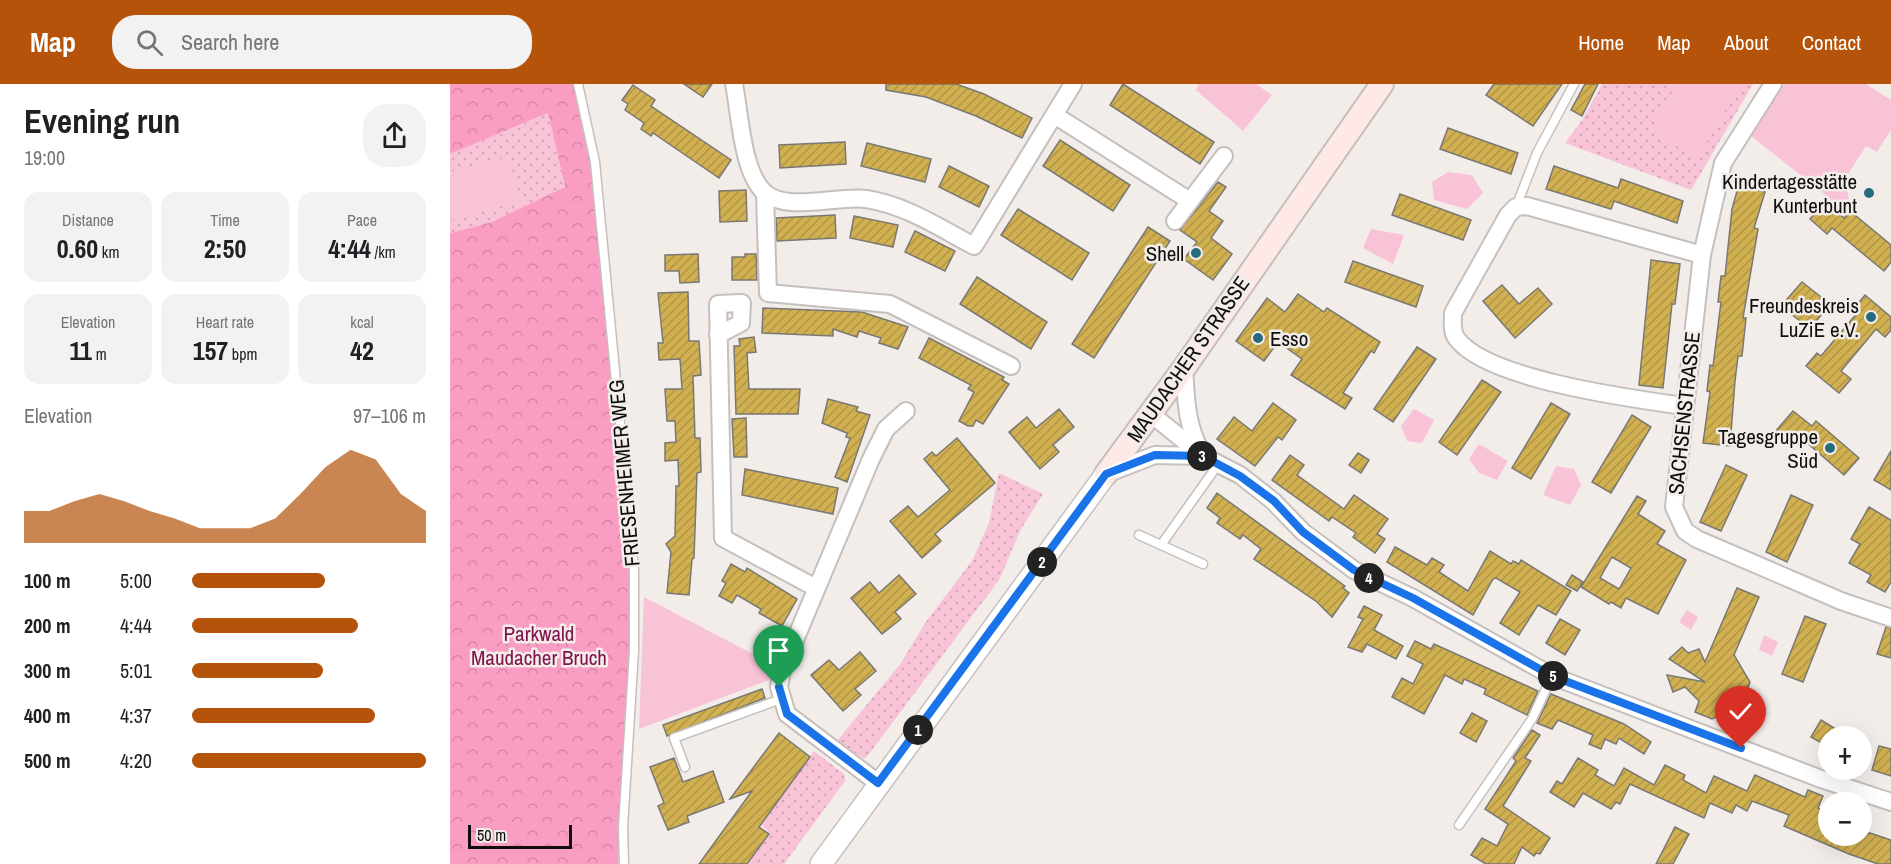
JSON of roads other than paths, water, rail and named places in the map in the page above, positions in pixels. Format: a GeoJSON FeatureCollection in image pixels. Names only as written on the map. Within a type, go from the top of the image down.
{"type":"FeatureCollection","features":[{"type":"Feature","properties":{"kind":"main road","name":"MAUDACHER STRASSE"},"geometry":{"type":"LineString","coordinates":[[1106,474],[1184,368],[1382,84]]}},
{"type":"Feature","properties":{"kind":"street"},"geometry":{"type":"LineString","coordinates":[[734,84],[750,172],[765,193],[785,202],[865,199],[910,211],[974,246],[1056,116],[1073,84]]}},
{"type":"Feature","properties":{"kind":"street","name":"SACHSENSTRASSE"},"geometry":{"type":"LineString","coordinates":[[1773,84],[1724,163],[1702,255],[1674,507],[1685,531],[1723,553],[1841,601],[1891,618]]}},
{"type":"Feature","properties":{"kind":"street"},"geometry":{"type":"LineString","coordinates":[[1056,116],[1190,201]]}},
{"type":"Feature","properties":{"kind":"street"},"geometry":{"type":"LineString","coordinates":[[1175,221],[1224,156]]}},
{"type":"Feature","properties":{"kind":"street"},"geometry":{"type":"LineString","coordinates":[[765,193],[768,293],[890,304],[1011,366]]}},
{"type":"Feature","properties":{"kind":"street"},"geometry":{"type":"LineString","coordinates":[[1684,406],[1588,392],[1524,374],[1480,357],[1456,339],[1452,326],[1454,313],[1508,215],[1516,207],[1527,207],[1702,255]]}},
{"type":"Feature","properties":{"kind":"street"},"geometry":{"type":"LineString","coordinates":[[718,335],[723,538],[816,588]]}},
{"type":"Feature","properties":{"kind":"street"},"geometry":{"type":"LineString","coordinates":[[1184,368],[1187,414],[1191,432],[1203,456]]}},
{"type":"Feature","properties":{"kind":"street"},"geometry":{"type":"LineString","coordinates":[[878,783],[787,714],[779,687],[782,672],[816,588],[886,429],[906,411]]}},
{"type":"Feature","properties":{"kind":"street"},"geometry":{"type":"LineString","coordinates":[[1150,414],[1217,466],[1240,476],[1274,501],[1303,532],[1354,570],[1413,598],[1552,676],[1821,779],[1891,802]]}},
{"type":"Feature","properties":{"kind":"street"},"geometry":{"type":"LineString","coordinates":[[1106,474],[1155,455],[1203,456]]}},
{"type":"Feature","properties":{"kind":"street","name":"MAUDACHER STRASSE"},"geometry":{"type":"LineString","coordinates":[[821,864],[1106,474]]}},
{"type":"Feature","properties":{"kind":"lane","name":"FRIESENHEIMER WEG"},"geometry":{"type":"LineString","coordinates":[[579,84],[595,162],[633,570],[634,651],[622,828],[624,864]]}},
{"type":"Feature","properties":{"kind":"lane"},"geometry":{"type":"LineString","coordinates":[[1516,207],[1537,153],[1574,84]]}},
{"type":"Feature","properties":{"kind":"lane"},"geometry":{"type":"LineString","coordinates":[[1161,545],[1217,466]]}},
{"type":"Feature","properties":{"kind":"lane"},"geometry":{"type":"LineString","coordinates":[[1139,535],[1203,564]]}},
{"type":"Feature","properties":{"kind":"lane"},"geometry":{"type":"LineString","coordinates":[[1459,825],[1532,719],[1552,676]]}},
{"type":"Feature","properties":{"kind":"lane"},"geometry":{"type":"LineString","coordinates":[[685,767],[674,738],[781,699]]}},
{"type":"Feature","properties":{"kind":"place","name":"Kindertagesstätte Kunterbunt"},"geometry":{"type":"Point","coordinates":[1869,193]}},
{"type":"Feature","properties":{"kind":"place","name":"Shell"},"geometry":{"type":"Point","coordinates":[1196,253]}},
{"type":"Feature","properties":{"kind":"place","name":"Freundeskreis LuZiE e.V."},"geometry":{"type":"Point","coordinates":[1871,317]}},
{"type":"Feature","properties":{"kind":"place","name":"Esso"},"geometry":{"type":"Point","coordinates":[1258,338]}},
{"type":"Feature","properties":{"kind":"place","name":"Tagesgruppe Süd"},"geometry":{"type":"Point","coordinates":[1830,448]}},
{"type":"Feature","properties":{"kind":"park label","name":"Parkwald Maudacher Bruch"},"geometry":{"type":"Point","coordinates":[539,645]}}]}
